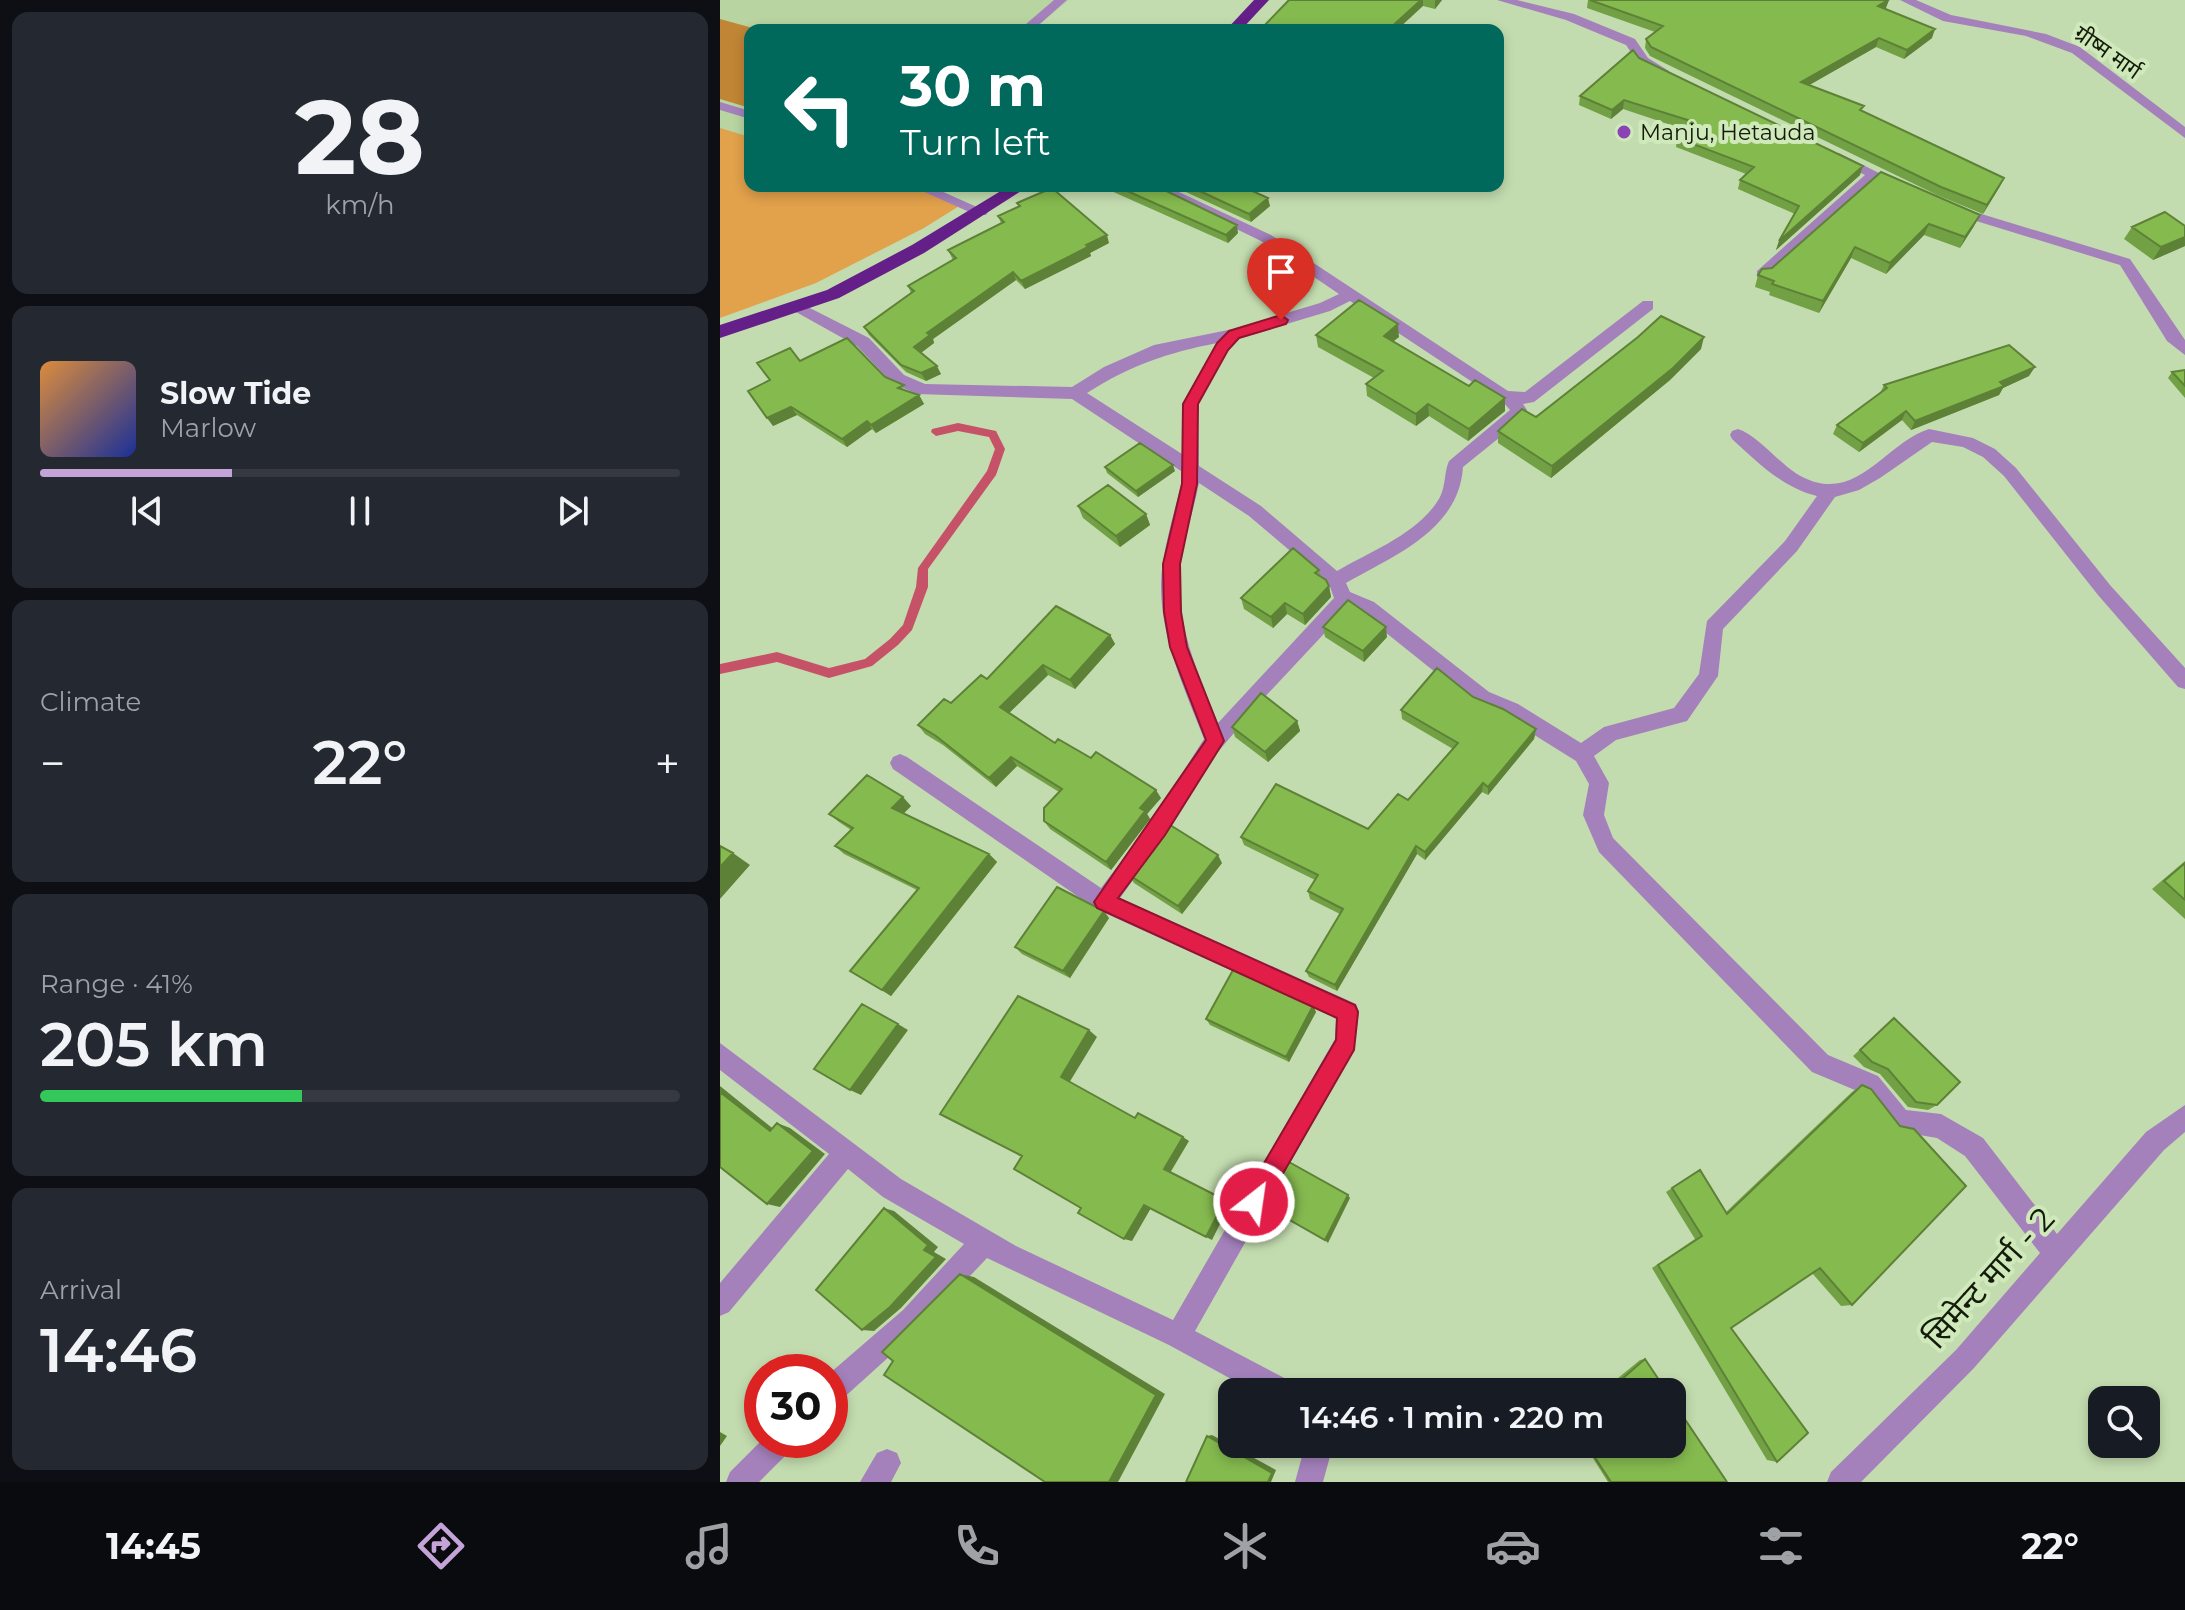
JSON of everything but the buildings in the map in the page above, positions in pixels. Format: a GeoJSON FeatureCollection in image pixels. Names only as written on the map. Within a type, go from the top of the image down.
{"type":"FeatureCollection","features":[{"type":"Feature","properties":{"kind":"highway"},"geometry":{"type":"LineString","coordinates":[[1239,24],[1262,0]]}},
{"type":"Feature","properties":{"kind":"highway"},"geometry":{"type":"LineString","coordinates":[[720,332],[847,286],[1011,192]]}},
{"type":"Feature","properties":{"kind":"street"},"geometry":{"type":"LineString","coordinates":[[1032,24],[1061,0]]}},
{"type":"Feature","properties":{"kind":"street"},"geometry":{"type":"LineString","coordinates":[[1503,0],[1570,17],[1631,42],[1643,61],[1674,77]]}},
{"type":"Feature","properties":{"kind":"street","name":"ग्रीष्म मार्ग"},"geometry":{"type":"LineString","coordinates":[[1906,0],[1945,18],[2027,30],[2056,40],[2076,50],[2185,134]]}},
{"type":"Feature","properties":{"kind":"street"},"geometry":{"type":"LineString","coordinates":[[720,106],[744,113]]}},
{"type":"Feature","properties":{"kind":"street"},"geometry":{"type":"LineString","coordinates":[[1831,153],[1917,195]]}},
{"type":"Feature","properties":{"kind":"street"},"geometry":{"type":"LineString","coordinates":[[1762,274],[1874,174]]}},
{"type":"Feature","properties":{"kind":"street"},"geometry":{"type":"LineString","coordinates":[[933,192],[981,212]]}},
{"type":"Feature","properties":{"kind":"street"},"geometry":{"type":"LineString","coordinates":[[1104,902],[1158,829],[1215,741],[1340,589],[1443,511],[1457,483],[1455,465],[1464,454],[1511,422],[1519,410],[1509,397],[1266,238],[1168,192]]}},
{"type":"Feature","properties":{"kind":"street"},"geometry":{"type":"LineString","coordinates":[[1943,206],[1978,220],[2103,253],[2125,262],[2173,337],[2185,350]]}},
{"type":"Feature","properties":{"kind":"street"},"geometry":{"type":"LineString","coordinates":[[1075,393],[1110,371],[1160,349],[1234,334],[1325,307],[1351,294]]}},
{"type":"Feature","properties":{"kind":"street"},"geometry":{"type":"LineString","coordinates":[[1509,397],[1528,398],[1648,305]]}},
{"type":"Feature","properties":{"kind":"street"},"geometry":{"type":"LineString","coordinates":[[795,307],[863,342],[898,379],[923,390],[1075,393],[1255,511],[1340,589],[1482,698],[1511,710],[1583,755],[1599,783],[1590,806],[1595,828],[1606,845],[1820,1064],[1870,1084],[1900,1121],[1941,1126],[1974,1147],[2057,1254]]}},
{"type":"Feature","properties":{"kind":"street"},"geometry":{"type":"LineString","coordinates":[[1215,741],[1179,647],[1173,612],[1171,564],[1190,484],[1190,404],[1222,347],[1234,334]]}},
{"type":"Feature","properties":{"kind":"street"},"geometry":{"type":"LineString","coordinates":[[1738,435],[1773,468],[1811,489],[1828,493],[1859,485],[1929,435],[1967,442],[1989,453],[2010,472],[2104,590],[2185,681]]}},
{"type":"Feature","properties":{"kind":"street"},"geometry":{"type":"LineString","coordinates":[[1583,755],[1593,743],[1611,733],[1680,715],[1708,676],[1714,626],[1791,546],[1828,493]]}},
{"type":"Feature","properties":{"kind":"street"},"geometry":{"type":"LineString","coordinates":[[900,763],[1104,902],[1348,1012],[1346,1042],[1178,1336]]}},
{"type":"Feature","properties":{"kind":"street"},"geometry":{"type":"LineString","coordinates":[[720,1055],[892,1188],[984,1242],[1178,1336],[1256,1378]]}},
{"type":"Feature","properties":{"kind":"street","name":"सिमेन्ट मार्ग - 2"},"geometry":{"type":"LineString","coordinates":[[1841,1482],[1965,1359],[2155,1141],[2185,1117]]}},
{"type":"Feature","properties":{"kind":"street"},"geometry":{"type":"LineString","coordinates":[[720,1303],[846,1153]]}},
{"type":"Feature","properties":{"kind":"street"},"geometry":{"type":"LineString","coordinates":[[848,1375],[912,1319],[984,1242]]}},
{"type":"Feature","properties":{"kind":"street"},"geometry":{"type":"LineString","coordinates":[[740,1482],[763,1458]]}},
{"type":"Feature","properties":{"kind":"street"},"geometry":{"type":"LineString","coordinates":[[1309,1482],[1316,1458]]}},
{"type":"Feature","properties":{"kind":"shaded area"},"geometry":{"type":"Polygon","coordinates":[[[720,0],[1069,0],[1040,24],[744,24],[744,186],[720,192],[720,0]]]}},
{"type":"Feature","properties":{"kind":"shaded area"},"geometry":{"type":"Polygon","coordinates":[[[720,19],[744,26],[744,106],[720,99],[720,19]]]}},
{"type":"Feature","properties":{"kind":"shaded area"},"geometry":{"type":"Polygon","coordinates":[[[720,128],[744,135],[744,192],[928,192],[964,203],[924,228],[816,283],[720,318],[720,128]]]}},
{"type":"Feature","properties":{"kind":"waterway"},"geometry":{"type":"LineString","coordinates":[[720,669],[777,657],[829,673],[868,663],[908,627],[922,587],[923,568],[992,472],[1000,449],[992,434],[958,427],[936,432]]}},
{"type":"Feature","properties":{"kind":"place","name":"Manju, Hetauda"},"geometry":{"type":"Point","coordinates":[1624,132]}},
{"type":"Feature","properties":{"kind":"route"},"geometry":{"type":"LineString","coordinates":[[1254,1202],[1346,1042],[1348,1012],[1104,902],[1158,829],[1215,741],[1179,647],[1173,612],[1171,564],[1190,484],[1190,404],[1222,347],[1234,334],[1281,320]]}}]}
